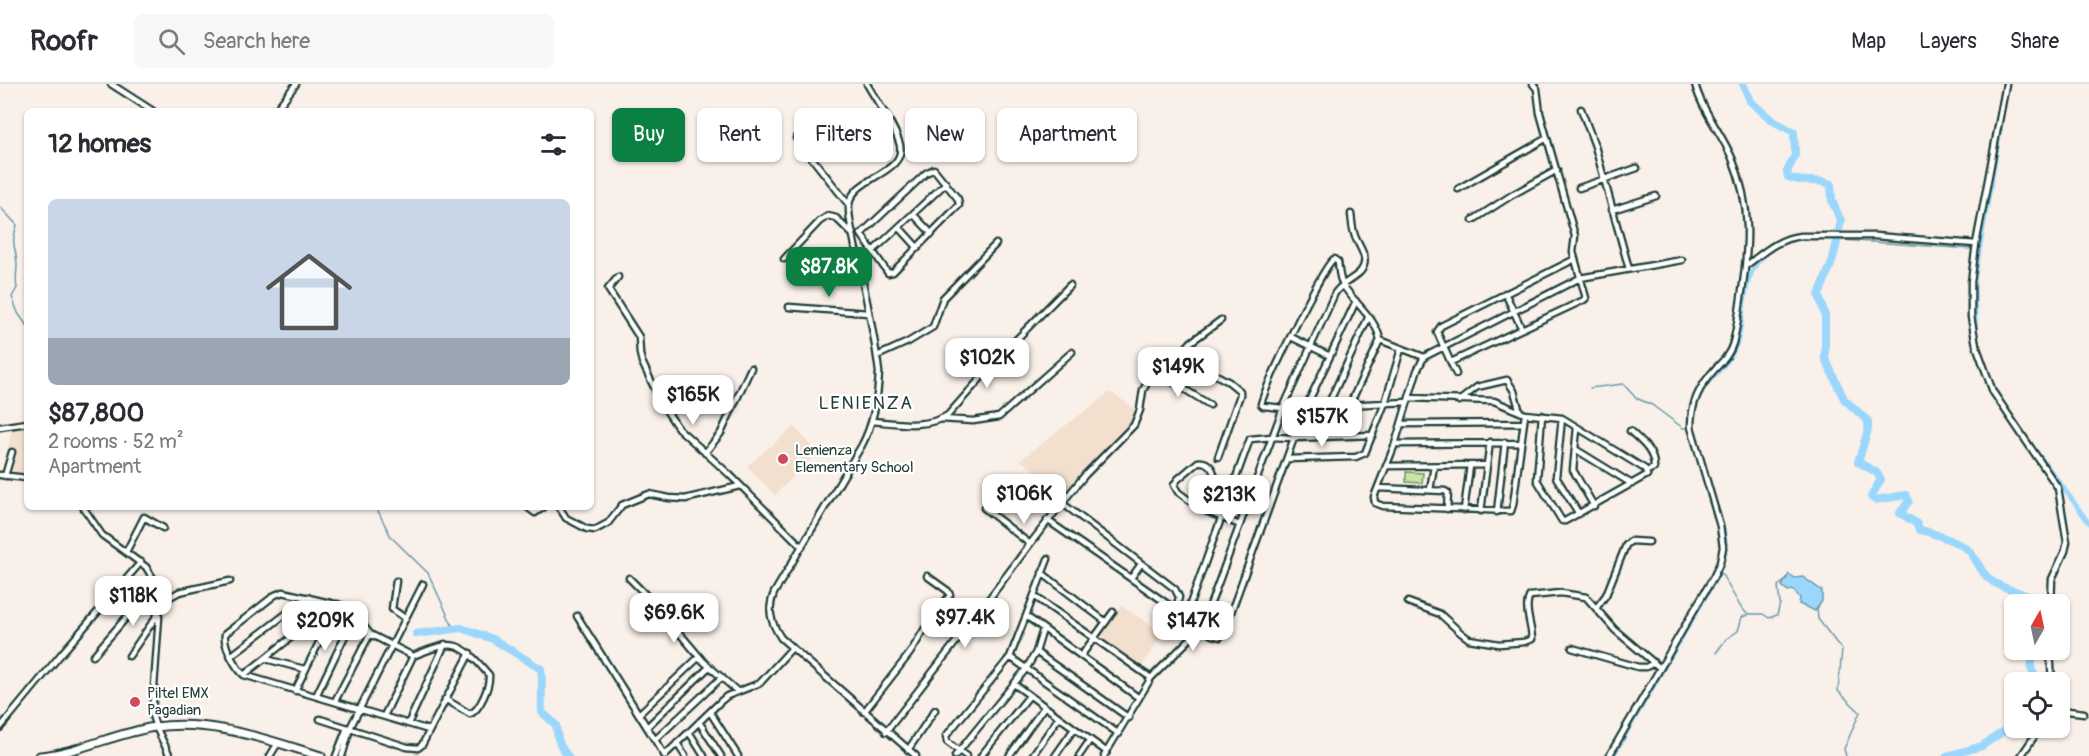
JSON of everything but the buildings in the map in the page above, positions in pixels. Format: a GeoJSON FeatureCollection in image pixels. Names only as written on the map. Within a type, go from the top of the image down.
{"type":"FeatureCollection","features":[{"type":"Feature","properties":{"kind":"highway"},"geometry":{"type":"LineString","coordinates":[[40,756],[75,750],[156,727],[231,729],[321,756]]}},
{"type":"Feature","properties":{"kind":"street"},"geometry":{"type":"LineString","coordinates":[[111,84],[148,108]]}},
{"type":"Feature","properties":{"kind":"street"},"geometry":{"type":"LineString","coordinates":[[277,108],[296,84]]}},
{"type":"Feature","properties":{"kind":"street"},"geometry":{"type":"LineString","coordinates":[[867,84],[897,136],[900,150],[895,162],[888,169],[854,192],[849,205],[877,356],[879,386],[872,421],[863,442],[774,593],[770,610],[776,630],[792,648],[916,756]]}},
{"type":"Feature","properties":{"kind":"street"},"geometry":{"type":"LineString","coordinates":[[1451,362],[1585,300],[1572,248],[1575,236],[1540,113],[1537,89],[1533,84]]}},
{"type":"Feature","properties":{"kind":"street"},"geometry":{"type":"LineString","coordinates":[[1609,756],[1720,563],[1723,547],[1720,526],[1691,427],[1691,413],[1696,393],[1731,350],[1747,265],[1747,210],[1743,188],[1731,156],[1702,104],[1695,84]]}},
{"type":"Feature","properties":{"kind":"street"},"geometry":{"type":"LineString","coordinates":[[2006,84],[1976,244],[1971,282],[1971,317],[1976,345],[1993,392],[2058,488],[2067,542],[2052,579],[2051,594]]}},
{"type":"Feature","properties":{"kind":"street"},"geometry":{"type":"LineString","coordinates":[[1581,109],[1605,180],[1629,269]]}},
{"type":"Feature","properties":{"kind":"street"},"geometry":{"type":"LineString","coordinates":[[1458,189],[1547,138]]}},
{"type":"Feature","properties":{"kind":"street"},"geometry":{"type":"LineString","coordinates":[[815,162],[849,205]]}},
{"type":"Feature","properties":{"kind":"street"},"geometry":{"type":"LineString","coordinates":[[1578,188],[1637,168]]}},
{"type":"Feature","properties":{"kind":"street"},"geometry":{"type":"LineString","coordinates":[[854,239],[862,236],[930,170],[937,170],[958,199],[959,205],[918,248],[890,273],[886,272],[862,236]]}},
{"type":"Feature","properties":{"kind":"street"},"geometry":{"type":"LineString","coordinates":[[1473,220],[1557,170]]}},
{"type":"Feature","properties":{"kind":"street"},"geometry":{"type":"LineString","coordinates":[[873,250],[946,183]]}},
{"type":"Feature","properties":{"kind":"street"},"geometry":{"type":"LineString","coordinates":[[1612,210],[1656,196]]}},
{"type":"Feature","properties":{"kind":"street"},"geometry":{"type":"LineString","coordinates":[[913,214],[932,234]]}},
{"type":"Feature","properties":{"kind":"street"},"geometry":{"type":"LineString","coordinates":[[1014,684],[1090,740],[1105,754],[1129,718],[1151,678],[1202,627],[1283,408],[1310,346],[1335,293],[1361,270],[1365,259],[1354,235],[1351,214]]}},
{"type":"Feature","properties":{"kind":"street"},"geometry":{"type":"LineString","coordinates":[[784,259],[828,216],[836,218],[854,239]]}},
{"type":"Feature","properties":{"kind":"street"},"geometry":{"type":"LineString","coordinates":[[899,226],[918,248]]}},
{"type":"Feature","properties":{"kind":"street"},"geometry":{"type":"LineString","coordinates":[[1747,265],[1776,243],[1801,236],[1875,236],[1976,244]]}},
{"type":"Feature","properties":{"kind":"street"},"geometry":{"type":"LineString","coordinates":[[877,356],[908,342],[933,327],[944,298],[996,244]]}},
{"type":"Feature","properties":{"kind":"street"},"geometry":{"type":"LineString","coordinates":[[1350,404],[1380,340],[1378,331],[1343,284],[1338,261],[1332,259],[1315,286],[1291,337],[1263,406],[1283,408],[1306,406],[1350,404],[1385,402],[1408,400],[1494,401],[1523,413],[1562,418],[1647,471]]}},
{"type":"Feature","properties":{"kind":"street"},"geometry":{"type":"LineString","coordinates":[[1456,374],[1437,332],[1441,326],[1575,259]]}},
{"type":"Feature","properties":{"kind":"street"},"geometry":{"type":"LineString","coordinates":[[1459,401],[1477,387],[1507,380],[1514,391],[1523,413],[1524,423],[1513,509],[1508,512],[1497,512],[1377,505],[1374,501],[1378,488],[1424,357],[1580,278],[1682,260]]}},
{"type":"Feature","properties":{"kind":"street"},"geometry":{"type":"LineString","coordinates":[[618,277],[608,289],[639,337],[642,362],[662,404],[678,428],[802,547]]}},
{"type":"Feature","properties":{"kind":"street"},"geometry":{"type":"LineString","coordinates":[[941,419],[1070,285]]}},
{"type":"Feature","properties":{"kind":"street"},"geometry":{"type":"LineString","coordinates":[[1505,293],[1522,329]]}},
{"type":"Feature","properties":{"kind":"street"},"geometry":{"type":"LineString","coordinates":[[1306,406],[1356,301]]}},
{"type":"Feature","properties":{"kind":"street"},"geometry":{"type":"LineString","coordinates":[[789,307],[868,313]]}},
{"type":"Feature","properties":{"kind":"street"},"geometry":{"type":"LineString","coordinates":[[1328,405],[1368,318]]}},
{"type":"Feature","properties":{"kind":"street"},"geometry":{"type":"LineString","coordinates":[[886,732],[1047,520],[1085,475],[1134,425],[1138,418],[1145,385],[1157,372],[1180,355],[1191,342],[1221,320]]}},
{"type":"Feature","properties":{"kind":"street"},"geometry":{"type":"LineString","coordinates":[[1291,337],[1330,356]]}},
{"type":"Feature","properties":{"kind":"street"},"geometry":{"type":"LineString","coordinates":[[1380,340],[1424,357]]}},
{"type":"Feature","properties":{"kind":"street"},"geometry":{"type":"LineString","coordinates":[[1287,459],[1361,456],[1373,435],[1401,349]]}},
{"type":"Feature","properties":{"kind":"street"},"geometry":{"type":"LineString","coordinates":[[872,421],[911,424],[941,419],[973,421],[999,417],[1072,352]]}},
{"type":"Feature","properties":{"kind":"street"},"geometry":{"type":"LineString","coordinates":[[1180,355],[1230,382],[1240,391],[1218,457]]}},
{"type":"Feature","properties":{"kind":"street"},"geometry":{"type":"LineString","coordinates":[[705,453],[721,433],[751,368]]}},
{"type":"Feature","properties":{"kind":"street"},"geometry":{"type":"LineString","coordinates":[[1157,372],[1210,405]]}},
{"type":"Feature","properties":{"kind":"street"},"geometry":{"type":"LineString","coordinates":[[1542,415],[1537,482],[1560,519],[1565,521],[1632,484],[1654,468],[1654,463],[1642,441],[1630,431]]}},
{"type":"Feature","properties":{"kind":"street"},"geometry":{"type":"LineString","coordinates":[[1562,418],[1556,477],[1579,514]]}},
{"type":"Feature","properties":{"kind":"street"},"geometry":{"type":"LineString","coordinates":[[0,427],[24,423]]}},
{"type":"Feature","properties":{"kind":"street"},"geometry":{"type":"LineString","coordinates":[[1401,424],[1524,423]]}},
{"type":"Feature","properties":{"kind":"street"},"geometry":{"type":"LineString","coordinates":[[1577,428],[1574,472],[1594,506]]}},
{"type":"Feature","properties":{"kind":"street"},"geometry":{"type":"LineString","coordinates":[[1186,615],[1248,442],[1253,438],[1373,435]]}},
{"type":"Feature","properties":{"kind":"street"},"geometry":{"type":"LineString","coordinates":[[1047,520],[1202,627],[1220,637],[1224,633],[1294,438]]}},
{"type":"Feature","properties":{"kind":"street"},"geometry":{"type":"LineString","coordinates":[[1481,511],[1490,442]]}},
{"type":"Feature","properties":{"kind":"street"},"geometry":{"type":"LineString","coordinates":[[1497,512],[1505,442]]}},
{"type":"Feature","properties":{"kind":"street"},"geometry":{"type":"LineString","coordinates":[[1395,444],[1521,443]]}},
{"type":"Feature","properties":{"kind":"street"},"geometry":{"type":"LineString","coordinates":[[1575,449],[1632,484]]}},
{"type":"Feature","properties":{"kind":"street"},"geometry":{"type":"LineString","coordinates":[[12,452],[3,475],[24,478]]}},
{"type":"Feature","properties":{"kind":"street"},"geometry":{"type":"LineString","coordinates":[[1202,509],[1214,474],[1210,466],[1201,462],[1185,472],[1174,485],[1178,492],[1202,509],[1240,525]]}},
{"type":"Feature","properties":{"kind":"street"},"geometry":{"type":"LineString","coordinates":[[1386,466],[1487,465]]}},
{"type":"Feature","properties":{"kind":"street"},"geometry":{"type":"LineString","coordinates":[[1431,490],[1434,466]]}},
{"type":"Feature","properties":{"kind":"street"},"geometry":{"type":"LineString","coordinates":[[1464,510],[1470,466]]}},
{"type":"Feature","properties":{"kind":"street"},"geometry":{"type":"LineString","coordinates":[[561,510],[566,518],[587,529],[595,530],[608,523],[622,505],[649,494],[686,499],[740,486]]}},
{"type":"Feature","properties":{"kind":"street"},"geometry":{"type":"LineString","coordinates":[[1378,488],[1447,491],[1447,509]]}},
{"type":"Feature","properties":{"kind":"street"},"geometry":{"type":"LineString","coordinates":[[1062,503],[1175,589],[1179,597],[1176,609]]}},
{"type":"Feature","properties":{"kind":"street"},"geometry":{"type":"LineString","coordinates":[[984,508],[1030,544]]}},
{"type":"Feature","properties":{"kind":"street"},"geometry":{"type":"LineString","coordinates":[[85,510],[102,536],[141,562],[152,573],[156,583],[159,612],[152,708],[156,727],[170,756]]}},
{"type":"Feature","properties":{"kind":"street"},"geometry":{"type":"LineString","coordinates":[[126,552],[144,517],[163,528]]}},
{"type":"Feature","properties":{"kind":"street"},"geometry":{"type":"LineString","coordinates":[[1597,607],[1606,595],[1626,545],[1631,541],[1648,542]]}},
{"type":"Feature","properties":{"kind":"street"},"geometry":{"type":"LineString","coordinates":[[966,756],[957,754],[947,742],[946,736],[1010,657],[1047,559]]}},
{"type":"Feature","properties":{"kind":"street"},"geometry":{"type":"LineString","coordinates":[[0,728],[141,562]]}},
{"type":"Feature","properties":{"kind":"street"},"geometry":{"type":"LineString","coordinates":[[1131,578],[1141,564]]}},
{"type":"Feature","properties":{"kind":"street"},"geometry":{"type":"LineString","coordinates":[[1042,573],[1106,622]]}},
{"type":"Feature","properties":{"kind":"street"},"geometry":{"type":"LineString","coordinates":[[864,712],[910,653],[949,597],[948,591],[927,576]]}},
{"type":"Feature","properties":{"kind":"street"},"geometry":{"type":"LineString","coordinates":[[629,578],[654,603],[699,657],[738,692]]}},
{"type":"Feature","properties":{"kind":"street"},"geometry":{"type":"LineString","coordinates":[[159,603],[179,592],[230,581]]}},
{"type":"Feature","properties":{"kind":"street"},"geometry":{"type":"LineString","coordinates":[[396,581],[392,609],[405,618]]}},
{"type":"Feature","properties":{"kind":"street"},"geometry":{"type":"LineString","coordinates":[[93,656],[156,583]]}},
{"type":"Feature","properties":{"kind":"street"},"geometry":{"type":"LineString","coordinates":[[336,756],[423,584]]}},
{"type":"Feature","properties":{"kind":"street"},"geometry":{"type":"LineString","coordinates":[[413,656],[370,634],[348,608],[287,592],[279,593],[228,630],[224,641],[244,675],[429,729]]}},
{"type":"Feature","properties":{"kind":"street"},"geometry":{"type":"LineString","coordinates":[[1408,602],[1440,614],[1466,637],[1499,644],[1532,639],[1527,606],[1530,596],[1565,593],[1571,596],[1586,597],[1597,607],[1611,626],[1660,668]]}},
{"type":"Feature","properties":{"kind":"street"},"geometry":{"type":"LineString","coordinates":[[1034,596],[1151,678]]}},
{"type":"Feature","properties":{"kind":"street"},"geometry":{"type":"LineString","coordinates":[[232,655],[308,597]]}},
{"type":"Feature","properties":{"kind":"street"},"geometry":{"type":"LineString","coordinates":[[295,691],[338,604]]}},
{"type":"Feature","properties":{"kind":"street"},"geometry":{"type":"LineString","coordinates":[[129,656],[159,612]]}},
{"type":"Feature","properties":{"kind":"street"},"geometry":{"type":"LineString","coordinates":[[1082,656],[1113,612]]}},
{"type":"Feature","properties":{"kind":"street"},"geometry":{"type":"LineString","coordinates":[[316,696],[355,615]]}},
{"type":"Feature","properties":{"kind":"street"},"geometry":{"type":"LineString","coordinates":[[577,616],[665,755],[728,696],[760,683],[792,648]]}},
{"type":"Feature","properties":{"kind":"street"},"geometry":{"type":"LineString","coordinates":[[1026,616],[1139,698]]}},
{"type":"Feature","properties":{"kind":"street"},"geometry":{"type":"LineString","coordinates":[[244,675],[308,624],[314,622],[327,624]]}},
{"type":"Feature","properties":{"kind":"street"},"geometry":{"type":"LineString","coordinates":[[957,754],[1026,669],[1036,652],[1043,628]]}},
{"type":"Feature","properties":{"kind":"street"},"geometry":{"type":"LineString","coordinates":[[335,701],[370,634]]}},
{"type":"Feature","properties":{"kind":"street"},"geometry":{"type":"LineString","coordinates":[[408,724],[445,644]]}},
{"type":"Feature","properties":{"kind":"street"},"geometry":{"type":"LineString","coordinates":[[384,716],[413,656],[445,644],[460,647],[470,653],[489,675],[488,685],[476,711],[470,714],[445,699]]}},
{"type":"Feature","properties":{"kind":"street"},"geometry":{"type":"LineString","coordinates":[[1572,648],[1642,668],[1654,663]]}},
{"type":"Feature","properties":{"kind":"street"},"geometry":{"type":"LineString","coordinates":[[1036,652],[1129,718]]}},
{"type":"Feature","properties":{"kind":"street"},"geometry":{"type":"LineString","coordinates":[[320,719],[418,748],[422,745],[470,653]]}},
{"type":"Feature","properties":{"kind":"street"},"geometry":{"type":"LineString","coordinates":[[639,714],[699,657]]}},
{"type":"Feature","properties":{"kind":"street"},"geometry":{"type":"LineString","coordinates":[[1010,657],[1119,734]]}},
{"type":"Feature","properties":{"kind":"street"},"geometry":{"type":"LineString","coordinates":[[266,658],[304,669]]}},
{"type":"Feature","properties":{"kind":"street"},"geometry":{"type":"LineString","coordinates":[[647,726],[709,667]]}},
{"type":"Feature","properties":{"kind":"street"},"geometry":{"type":"LineString","coordinates":[[655,740],[722,677]]}},
{"type":"Feature","properties":{"kind":"street"},"geometry":{"type":"LineString","coordinates":[[981,756],[1029,696]]}},
{"type":"Feature","properties":{"kind":"street"},"geometry":{"type":"LineString","coordinates":[[1009,756],[1044,707]]}},
{"type":"Feature","properties":{"kind":"street"},"geometry":{"type":"LineString","coordinates":[[908,750],[935,710]]}},
{"type":"Feature","properties":{"kind":"street"},"geometry":{"type":"LineString","coordinates":[[2070,711],[2084,713]]}},
{"type":"Feature","properties":{"kind":"street"},"geometry":{"type":"LineString","coordinates":[[710,712],[738,756]]}},
{"type":"Feature","properties":{"kind":"street"},"geometry":{"type":"LineString","coordinates":[[1032,756],[1059,717]]}},
{"type":"Feature","properties":{"kind":"street"},"geometry":{"type":"LineString","coordinates":[[699,722],[721,756]]}},
{"type":"Feature","properties":{"kind":"street"},"geometry":{"type":"LineString","coordinates":[[342,756],[350,728]]}},
{"type":"Feature","properties":{"kind":"street"},"geometry":{"type":"LineString","coordinates":[[1055,756],[1074,729]]}},
{"type":"Feature","properties":{"kind":"street"},"geometry":{"type":"LineString","coordinates":[[689,732],[704,756]]}},
{"type":"Feature","properties":{"kind":"street"},"geometry":{"type":"LineString","coordinates":[[2021,756],[2033,738]]}},
{"type":"Feature","properties":{"kind":"street"},"geometry":{"type":"LineString","coordinates":[[1079,756],[1090,740]]}},
{"type":"Feature","properties":{"kind":"street"},"geometry":{"type":"LineString","coordinates":[[270,756],[278,743]]}},
{"type":"Feature","properties":{"kind":"street"},"geometry":{"type":"LineString","coordinates":[[677,743],[685,756]]}},
{"type":"Feature","properties":{"kind":"shaded area"},"geometry":{"type":"Polygon","coordinates":[[[1110,392],[1137,410],[1137,416],[1066,494],[1020,460],[1110,392]]]}},
{"type":"Feature","properties":{"kind":"shaded area"},"geometry":{"type":"Polygon","coordinates":[[[24,425],[24,476],[2,473],[13,426],[24,425]]]}},
{"type":"Feature","properties":{"kind":"shaded area","name":"Lenienza Elementary School"},"geometry":{"type":"Polygon","coordinates":[[[794,427],[817,452],[775,495],[747,466],[794,427]]]}},
{"type":"Feature","properties":{"kind":"shaded area"},"geometry":{"type":"Polygon","coordinates":[[[1121,606],[1164,633],[1140,668],[1097,638],[1121,606]]]}},
{"type":"Feature","properties":{"kind":"green space"},"geometry":{"type":"Polygon","coordinates":[[[1406,472],[1423,473],[1422,483],[1406,482],[1406,472]]]}},
{"type":"Feature","properties":{"kind":"water"},"geometry":{"type":"Polygon","coordinates":[[[1789,574],[1795,578],[1803,577],[1822,591],[1822,601],[1815,611],[1799,604],[1800,598],[1793,590],[1788,591],[1782,586],[1789,574]]]}},
{"type":"Feature","properties":{"kind":"waterway"},"geometry":{"type":"LineString","coordinates":[[1743,84],[1750,101],[1773,121],[1794,132],[1795,155],[1787,172],[1788,177],[1831,184],[1832,201],[1841,221],[1838,234]]}},
{"type":"Feature","properties":{"kind":"waterway"},"geometry":{"type":"LineString","coordinates":[[1976,333],[1974,282],[2001,125]]}},
{"type":"Feature","properties":{"kind":"waterway"},"geometry":{"type":"LineString","coordinates":[[0,207],[17,225],[14,242],[17,288],[12,297],[24,322]]}},
{"type":"Feature","properties":{"kind":"waterway"},"geometry":{"type":"LineString","coordinates":[[1786,241],[1804,238]]}},
{"type":"Feature","properties":{"kind":"waterway"},"geometry":{"type":"LineString","coordinates":[[1813,238],[1972,249]]}},
{"type":"Feature","properties":{"kind":"waterway"},"geometry":{"type":"LineString","coordinates":[[1838,238],[1832,262],[1819,295],[1825,316],[1825,358],[1844,399],[1868,421],[1868,430],[1858,462],[1876,472],[1881,479],[1871,497],[1875,500],[1906,495],[1909,501],[1900,513],[1916,523],[1920,530],[1963,546],[1989,579],[1998,585],[2024,594]]}},
{"type":"Feature","properties":{"kind":"waterway"},"geometry":{"type":"LineString","coordinates":[[1695,409],[1704,388],[1727,362],[1734,350],[1740,331],[1748,283],[1758,262],[1767,253]]}},
{"type":"Feature","properties":{"kind":"waterway"},"geometry":{"type":"LineString","coordinates":[[1590,388],[1623,384],[1636,398],[1652,405],[1683,428],[1688,428]]}},
{"type":"Feature","properties":{"kind":"waterway"},"geometry":{"type":"LineString","coordinates":[[1992,384],[2004,405]]}},
{"type":"Feature","properties":{"kind":"waterway"},"geometry":{"type":"LineString","coordinates":[[2038,454],[2064,488]]}},
{"type":"Feature","properties":{"kind":"waterway"},"geometry":{"type":"LineString","coordinates":[[2065,490],[2089,523]]}},
{"type":"Feature","properties":{"kind":"waterway"},"geometry":{"type":"LineString","coordinates":[[1715,501],[1725,536],[1724,557]]}},
{"type":"Feature","properties":{"kind":"waterway"},"geometry":{"type":"LineString","coordinates":[[378,510],[391,537],[428,573],[454,629]]}},
{"type":"Feature","properties":{"kind":"waterway"},"geometry":{"type":"LineString","coordinates":[[1716,653],[1726,639],[1738,631],[1742,617],[1748,615],[1740,606],[1720,571]]}},
{"type":"Feature","properties":{"kind":"waterway"},"geometry":{"type":"LineString","coordinates":[[1613,756],[1719,573]]}},
{"type":"Feature","properties":{"kind":"waterway"},"geometry":{"type":"LineString","coordinates":[[1749,614],[1763,614],[1769,618],[1777,615],[1780,604],[1778,586],[1786,580]]}},
{"type":"Feature","properties":{"kind":"waterway"},"geometry":{"type":"LineString","coordinates":[[1817,608],[1818,619],[1842,650],[1838,691],[1860,712],[1844,749],[1846,756]]}},
{"type":"Feature","properties":{"kind":"waterway"},"geometry":{"type":"LineString","coordinates":[[416,634],[461,628],[493,639],[541,669],[542,712],[556,725],[559,742],[568,756]]}},
{"type":"Feature","properties":{"kind":"waterway"},"geometry":{"type":"LineString","coordinates":[[2032,660],[2033,672]]}},
{"type":"Feature","properties":{"kind":"waterway"},"geometry":{"type":"LineString","coordinates":[[1947,756],[1982,746],[2004,731]]}},
{"type":"Feature","properties":{"kind":"place","name":"Lenienza Elementary School"},"geometry":{"type":"Point","coordinates":[783,459]}},
{"type":"Feature","properties":{"kind":"place","name":"Piltel EMX Pagadian"},"geometry":{"type":"Point","coordinates":[135,702]}},
{"type":"Feature","properties":{"kind":"district","name":"LENIENZA"},"geometry":{"type":"Point","coordinates":[866,403]}}]}
